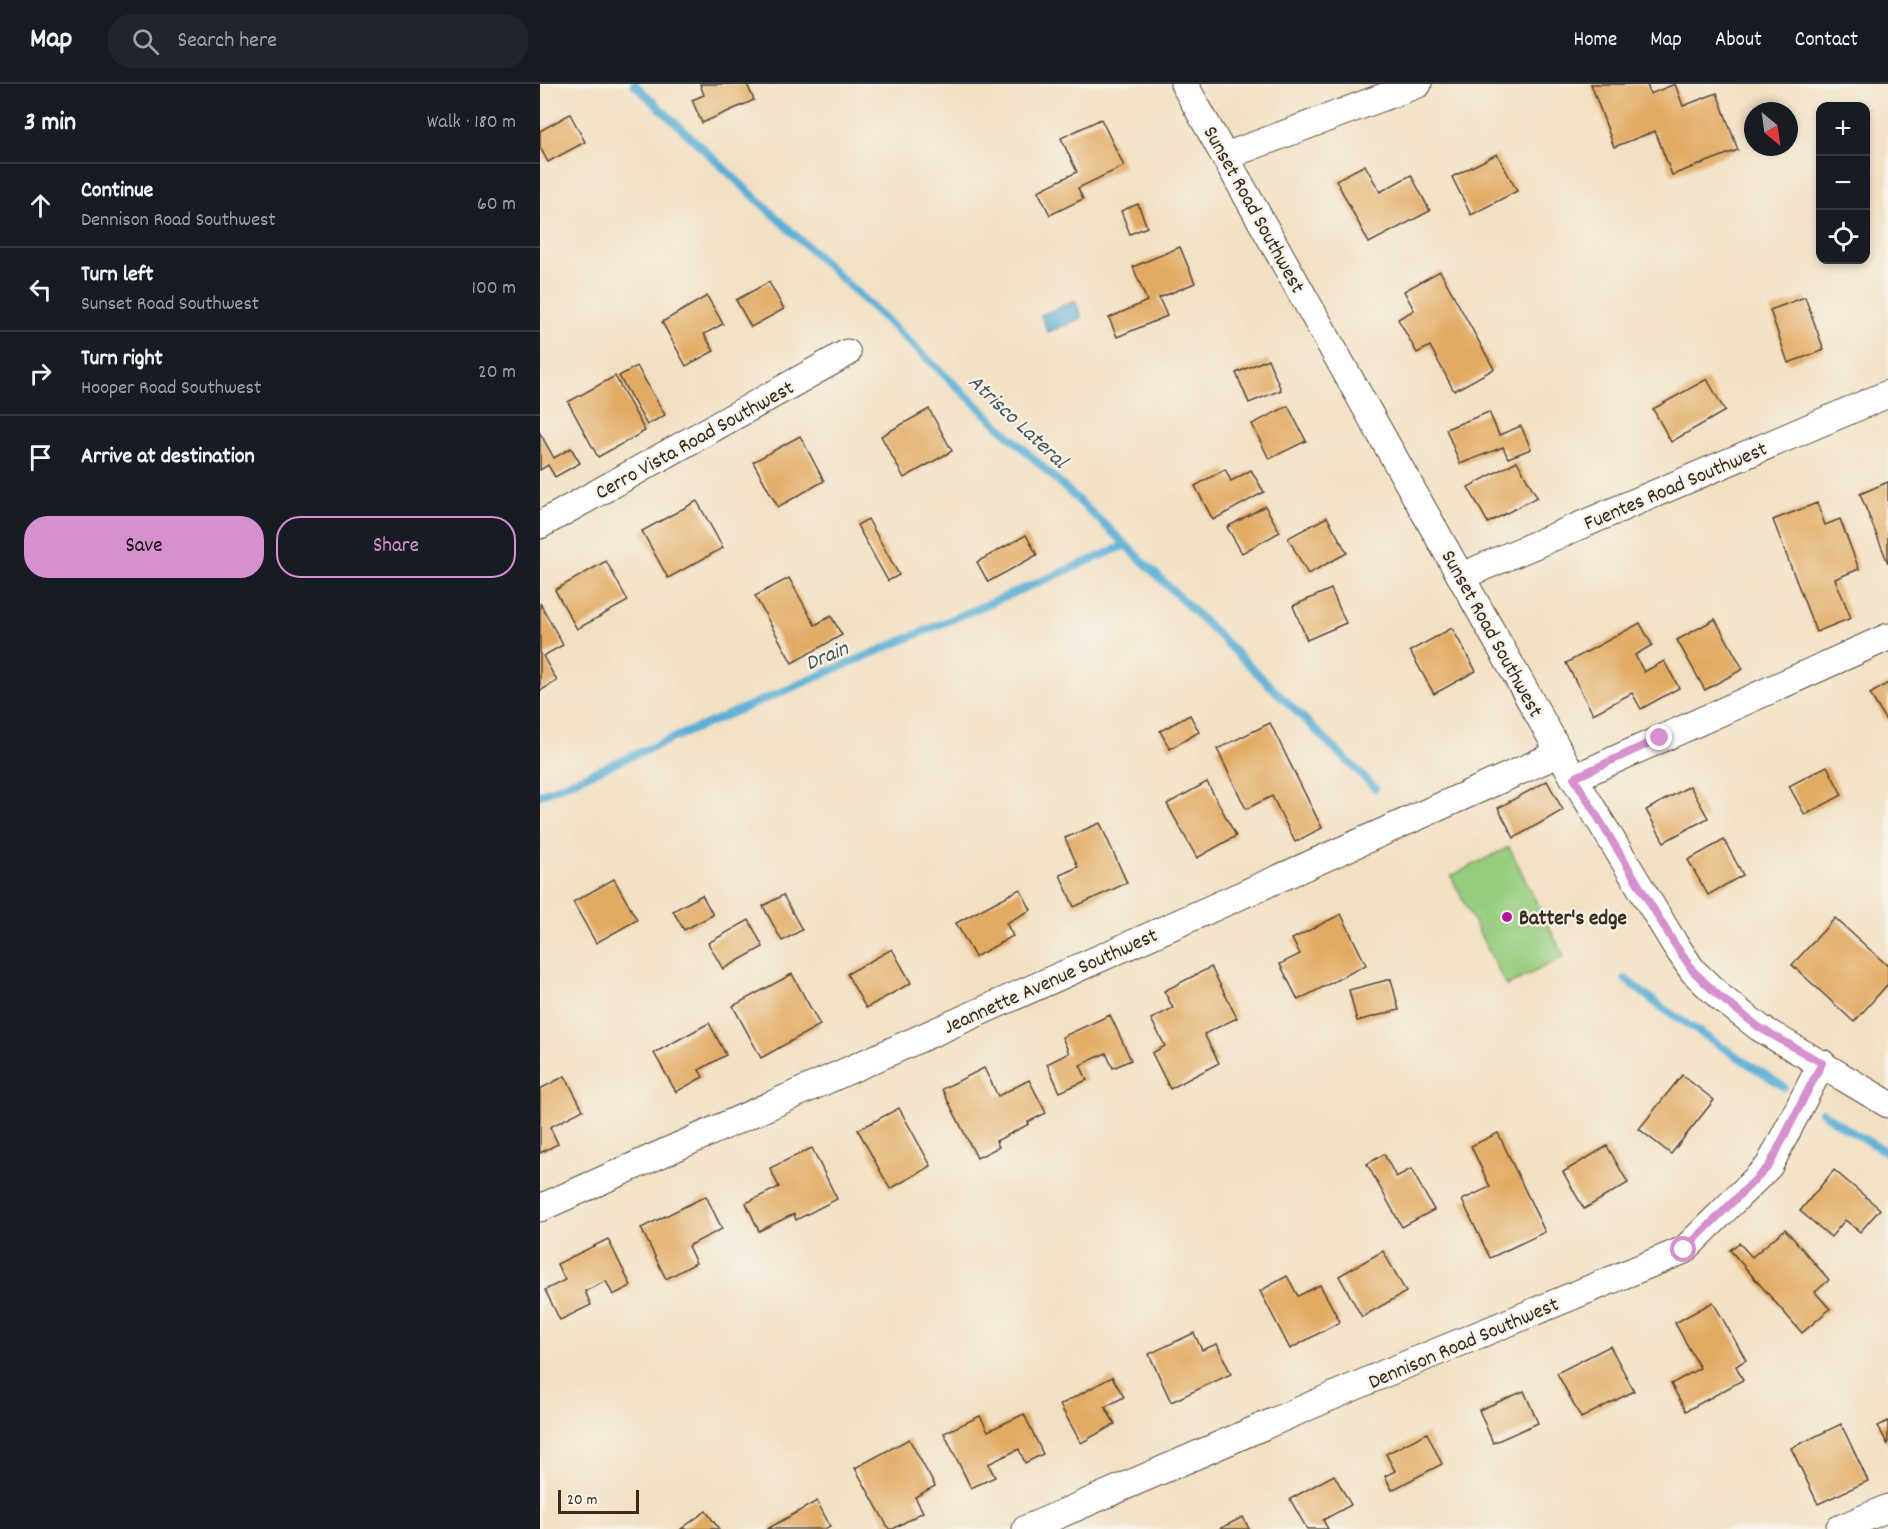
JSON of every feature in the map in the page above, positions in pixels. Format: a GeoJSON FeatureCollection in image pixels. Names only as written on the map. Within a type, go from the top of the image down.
{"type":"FeatureCollection","features":[{"type":"Feature","properties":{"kind":"street","name":"Sunset Road Southwest"},"geometry":{"type":"LineString","coordinates":[[1185,84],[1574,778],[1693,971],[1720,997],[1760,1028],[1884,1098]]}},
{"type":"Feature","properties":{"kind":"street"},"geometry":{"type":"LineString","coordinates":[[1226,156],[1418,84]]}},
{"type":"Feature","properties":{"kind":"street","name":"Cerro Vista Road Southwest"},"geometry":{"type":"LineString","coordinates":[[540,525],[847,353]]}},
{"type":"Feature","properties":{"kind":"street","name":"Fuentes Road Southwest"},"geometry":{"type":"LineString","coordinates":[[1462,576],[1888,394]]}},
{"type":"Feature","properties":{"kind":"street"},"geometry":{"type":"LineString","coordinates":[[1574,778],[1888,637]]}},
{"type":"Feature","properties":{"kind":"street","name":"Jeannette Avenue Southwest"},"geometry":{"type":"LineString","coordinates":[[540,1208],[1560,753]]}},
{"type":"Feature","properties":{"kind":"street","name":"Dennison Road Southwest"},"geometry":{"type":"LineString","coordinates":[[1026,1529],[1397,1369],[1684,1250],[1769,1166],[1822,1063]]}},
{"type":"Feature","properties":{"kind":"street"},"geometry":{"type":"LineString","coordinates":[[1839,1529],[1888,1509]]}},
{"type":"Feature","properties":{"kind":"green space","name":"Batter's edge"},"geometry":{"type":"Polygon","coordinates":[[[1509,847],[1564,957],[1506,986],[1451,876],[1509,847]]]}},
{"type":"Feature","properties":{"kind":"water"},"geometry":{"type":"Polygon","coordinates":[[[1075,301],[1082,318],[1048,332],[1041,315],[1075,301]]]}},
{"type":"Feature","properties":{"kind":"building"},"geometry":{"type":"Polygon","coordinates":[[[700,84],[747,84],[754,100],[702,123],[692,100],[704,95],[700,84]]]}},
{"type":"Feature","properties":{"kind":"building"},"geometry":{"type":"Polygon","coordinates":[[[1591,84],[1647,84],[1650,94],[1675,84],[1683,106],[1717,93],[1738,150],[1672,175],[1655,131],[1614,147],[1591,84]]]}},
{"type":"Feature","properties":{"kind":"building"},"geometry":{"type":"Polygon","coordinates":[[[570,114],[585,142],[548,162],[540,147],[540,131],[570,114]]]}},
{"type":"Feature","properties":{"kind":"building"},"geometry":{"type":"Polygon","coordinates":[[[1101,119],[1124,166],[1078,188],[1083,199],[1050,215],[1038,191],[1077,172],[1061,138],[1101,119]]]}},
{"type":"Feature","properties":{"kind":"building"},"geometry":{"type":"Polygon","coordinates":[[[1497,154],[1517,191],[1471,215],[1452,177],[1497,154]]]}},
{"type":"Feature","properties":{"kind":"building"},"geometry":{"type":"Polygon","coordinates":[[[1365,165],[1380,192],[1411,175],[1430,211],[1369,243],[1336,180],[1365,165]]]}},
{"type":"Feature","properties":{"kind":"building"},"geometry":{"type":"Polygon","coordinates":[[[1138,204],[1147,227],[1130,234],[1121,211],[1138,204]]]}},
{"type":"Feature","properties":{"kind":"building"},"geometry":{"type":"Polygon","coordinates":[[[1180,247],[1195,283],[1159,298],[1167,316],[1117,337],[1109,318],[1147,301],[1133,267],[1180,247]]]}},
{"type":"Feature","properties":{"kind":"building"},"geometry":{"type":"Polygon","coordinates":[[[1440,271],[1494,369],[1454,391],[1430,346],[1417,353],[1398,319],[1414,310],[1404,291],[1440,271]]]}},
{"type":"Feature","properties":{"kind":"building"},"geometry":{"type":"Polygon","coordinates":[[[769,282],[784,309],[751,327],[736,300],[769,282]]]}},
{"type":"Feature","properties":{"kind":"building"},"geometry":{"type":"Polygon","coordinates":[[[707,296],[723,324],[704,334],[714,351],[686,366],[662,322],[707,296]]]}},
{"type":"Feature","properties":{"kind":"building"},"geometry":{"type":"Polygon","coordinates":[[[1805,297],[1824,350],[1788,363],[1770,310],[1805,297]]]}},
{"type":"Feature","properties":{"kind":"building"},"geometry":{"type":"Polygon","coordinates":[[[1268,359],[1281,390],[1249,403],[1236,373],[1268,359]]]}},
{"type":"Feature","properties":{"kind":"building"},"geometry":{"type":"Polygon","coordinates":[[[637,366],[665,415],[647,425],[619,376],[637,366]]]}},
{"type":"Feature","properties":{"kind":"building"},"geometry":{"type":"Polygon","coordinates":[[[615,376],[645,431],[598,457],[568,402],[615,376]]]}},
{"type":"Feature","properties":{"kind":"building"},"geometry":{"type":"Polygon","coordinates":[[[1707,379],[1725,411],[1671,442],[1653,409],[1707,379]]]}},
{"type":"Feature","properties":{"kind":"building"},"geometry":{"type":"Polygon","coordinates":[[[1288,406],[1306,441],[1269,459],[1252,424],[1288,406]]]}},
{"type":"Feature","properties":{"kind":"building"},"geometry":{"type":"Polygon","coordinates":[[[929,409],[952,451],[904,478],[881,436],[929,409]]]}},
{"type":"Feature","properties":{"kind":"building"},"geometry":{"type":"Polygon","coordinates":[[[1489,412],[1499,435],[1521,426],[1531,449],[1508,458],[1503,447],[1460,464],[1446,429],[1489,412]]]}},
{"type":"Feature","properties":{"kind":"building"},"geometry":{"type":"Polygon","coordinates":[[[540,433],[554,458],[571,448],[580,463],[555,477],[548,465],[540,470],[540,433]]]}},
{"type":"Feature","properties":{"kind":"building"},"geometry":{"type":"Polygon","coordinates":[[[800,436],[824,481],[778,507],[753,462],[800,436]]]}},
{"type":"Feature","properties":{"kind":"building"},"geometry":{"type":"Polygon","coordinates":[[[1517,461],[1537,497],[1488,523],[1468,487],[1517,461]]]}},
{"type":"Feature","properties":{"kind":"building"},"geometry":{"type":"Polygon","coordinates":[[[1225,469],[1231,481],[1251,470],[1264,492],[1213,520],[1195,486],[1225,469]]]}},
{"type":"Feature","properties":{"kind":"building"},"geometry":{"type":"Polygon","coordinates":[[[1888,482],[1888,563],[1860,494],[1888,482]]]}},
{"type":"Feature","properties":{"kind":"building"},"geometry":{"type":"Polygon","coordinates":[[[697,501],[723,548],[668,578],[642,531],[697,501]]]}},
{"type":"Feature","properties":{"kind":"building"},"geometry":{"type":"Polygon","coordinates":[[[1817,503],[1825,525],[1840,519],[1859,569],[1835,579],[1851,618],[1816,632],[1773,520],[1817,503]]]}},
{"type":"Feature","properties":{"kind":"building"},"geometry":{"type":"Polygon","coordinates":[[[1265,506],[1280,532],[1242,553],[1227,527],[1265,506]]]}},
{"type":"Feature","properties":{"kind":"building"},"geometry":{"type":"Polygon","coordinates":[[[1327,517],[1347,553],[1308,574],[1288,538],[1327,517]]]}},
{"type":"Feature","properties":{"kind":"building"},"geometry":{"type":"Polygon","coordinates":[[[868,519],[899,575],[888,581],[857,525],[868,519]]]}},
{"type":"Feature","properties":{"kind":"building"},"geometry":{"type":"Polygon","coordinates":[[[1026,535],[1037,555],[988,582],[977,562],[1026,535]]]}},
{"type":"Feature","properties":{"kind":"building"},"geometry":{"type":"Polygon","coordinates":[[[606,561],[628,601],[577,629],[555,590],[606,561]]]}},
{"type":"Feature","properties":{"kind":"building"},"geometry":{"type":"Polygon","coordinates":[[[789,578],[815,625],[831,616],[842,635],[792,663],[755,596],[789,578]]]}},
{"type":"Feature","properties":{"kind":"building"},"geometry":{"type":"Polygon","coordinates":[[[1331,589],[1346,623],[1307,640],[1293,606],[1331,589]]]}},
{"type":"Feature","properties":{"kind":"building"},"geometry":{"type":"Polygon","coordinates":[[[540,603],[563,645],[543,656],[557,681],[540,691],[540,603]]]}},
{"type":"Feature","properties":{"kind":"building"},"geometry":{"type":"Polygon","coordinates":[[[1715,619],[1743,669],[1705,690],[1677,640],[1715,619]]]}},
{"type":"Feature","properties":{"kind":"building"},"geometry":{"type":"Polygon","coordinates":[[[1640,623],[1652,645],[1635,655],[1644,672],[1664,661],[1679,688],[1641,709],[1632,693],[1593,714],[1566,663],[1640,623]]]}},
{"type":"Feature","properties":{"kind":"building"},"geometry":{"type":"Polygon","coordinates":[[[1452,628],[1476,671],[1434,694],[1410,651],[1452,628]]]}},
{"type":"Feature","properties":{"kind":"building"},"geometry":{"type":"Polygon","coordinates":[[[1888,683],[1888,724],[1870,694],[1888,683]]]}},
{"type":"Feature","properties":{"kind":"building"},"geometry":{"type":"Polygon","coordinates":[[[1190,715],[1199,732],[1170,749],[1160,731],[1190,715]]]}},
{"type":"Feature","properties":{"kind":"building"},"geometry":{"type":"Polygon","coordinates":[[[1270,723],[1322,828],[1295,842],[1272,796],[1246,809],[1217,749],[1270,723]]]}},
{"type":"Feature","properties":{"kind":"building"},"geometry":{"type":"Polygon","coordinates":[[[1827,766],[1842,795],[1805,815],[1789,786],[1827,766]]]}},
{"type":"Feature","properties":{"kind":"building"},"geometry":{"type":"Polygon","coordinates":[[[1547,781],[1563,810],[1514,838],[1498,808],[1547,781]]]}},
{"type":"Feature","properties":{"kind":"building"},"geometry":{"type":"Polygon","coordinates":[[[1207,782],[1236,836],[1197,858],[1167,804],[1207,782]]]}},
{"type":"Feature","properties":{"kind":"building"},"geometry":{"type":"Polygon","coordinates":[[[1690,786],[1708,818],[1664,842],[1646,810],[1690,786]]]}},
{"type":"Feature","properties":{"kind":"building"},"geometry":{"type":"Polygon","coordinates":[[[1100,823],[1127,883],[1074,907],[1060,875],[1078,867],[1065,838],[1100,823]]]}},
{"type":"Feature","properties":{"kind":"building"},"geometry":{"type":"Polygon","coordinates":[[[1724,840],[1743,875],[1708,895],[1688,860],[1724,840]]]}},
{"type":"Feature","properties":{"kind":"building"},"geometry":{"type":"Polygon","coordinates":[[[614,879],[637,920],[596,943],[573,902],[614,879]]]}},
{"type":"Feature","properties":{"kind":"building"},"geometry":{"type":"Polygon","coordinates":[[[1020,889],[1031,910],[1006,923],[1013,936],[975,957],[956,923],[1020,889]]]}},
{"type":"Feature","properties":{"kind":"building"},"geometry":{"type":"Polygon","coordinates":[[[702,895],[713,915],[684,930],[673,911],[702,895]]]}},
{"type":"Feature","properties":{"kind":"building"},"geometry":{"type":"Polygon","coordinates":[[[783,895],[802,930],[782,941],[763,906],[783,895]]]}},
{"type":"Feature","properties":{"kind":"building"},"geometry":{"type":"Polygon","coordinates":[[[1341,914],[1366,965],[1298,1000],[1280,964],[1300,954],[1292,939],[1341,914]]]}},
{"type":"Feature","properties":{"kind":"building"},"geometry":{"type":"Polygon","coordinates":[[[1835,918],[1888,966],[1888,984],[1854,1022],[1792,965],[1835,918]]]}},
{"type":"Feature","properties":{"kind":"building"},"geometry":{"type":"Polygon","coordinates":[[[749,920],[763,947],[723,969],[708,943],[749,920]]]}},
{"type":"Feature","properties":{"kind":"building"},"geometry":{"type":"Polygon","coordinates":[[[892,949],[911,983],[866,1008],[847,974],[892,949]]]}},
{"type":"Feature","properties":{"kind":"building"},"geometry":{"type":"Polygon","coordinates":[[[1211,967],[1237,1018],[1204,1034],[1219,1063],[1170,1089],[1152,1053],[1165,1046],[1151,1019],[1173,1008],[1164,991],[1211,967]]]}},
{"type":"Feature","properties":{"kind":"building"},"geometry":{"type":"Polygon","coordinates":[[[792,974],[820,1025],[761,1058],[733,1006],[792,974]]]}},
{"type":"Feature","properties":{"kind":"building"},"geometry":{"type":"Polygon","coordinates":[[[1391,979],[1399,1010],[1357,1021],[1349,990],[1391,979]]]}},
{"type":"Feature","properties":{"kind":"building"},"geometry":{"type":"Polygon","coordinates":[[[1110,1015],[1131,1060],[1113,1068],[1106,1053],[1080,1065],[1087,1080],[1060,1092],[1047,1064],[1069,1053],[1062,1037],[1110,1015]]]}},
{"type":"Feature","properties":{"kind":"building"},"geometry":{"type":"Polygon","coordinates":[[[709,1023],[726,1055],[699,1070],[703,1077],[676,1092],[654,1053],[709,1023]]]}},
{"type":"Feature","properties":{"kind":"building"},"geometry":{"type":"Polygon","coordinates":[[[984,1068],[998,1096],[1029,1080],[1046,1113],[996,1141],[999,1147],[977,1158],[942,1089],[984,1068]]]}},
{"type":"Feature","properties":{"kind":"building"},"geometry":{"type":"Polygon","coordinates":[[[1682,1075],[1714,1100],[1671,1154],[1639,1129],[1682,1075]]]}},
{"type":"Feature","properties":{"kind":"building"},"geometry":{"type":"Polygon","coordinates":[[[565,1076],[583,1110],[550,1127],[558,1144],[540,1153],[540,1089],[565,1076]]]}},
{"type":"Feature","properties":{"kind":"building"},"geometry":{"type":"Polygon","coordinates":[[[899,1108],[931,1166],[890,1189],[858,1130],[899,1108]]]}},
{"type":"Feature","properties":{"kind":"building"},"geometry":{"type":"Polygon","coordinates":[[[1498,1133],[1545,1232],[1490,1258],[1462,1200],[1490,1187],[1471,1146],[1498,1133]]]}},
{"type":"Feature","properties":{"kind":"building"},"geometry":{"type":"Polygon","coordinates":[[[1607,1146],[1628,1183],[1584,1209],[1563,1172],[1607,1146]]]}},
{"type":"Feature","properties":{"kind":"building"},"geometry":{"type":"Polygon","coordinates":[[[812,1148],[837,1199],[796,1220],[794,1214],[759,1231],[746,1203],[779,1187],[770,1168],[812,1148]]]}},
{"type":"Feature","properties":{"kind":"building"},"geometry":{"type":"Polygon","coordinates":[[[1384,1154],[1396,1177],[1411,1169],[1434,1210],[1402,1227],[1367,1164],[1384,1154]]]}},
{"type":"Feature","properties":{"kind":"building"},"geometry":{"type":"Polygon","coordinates":[[[1834,1170],[1880,1209],[1860,1232],[1845,1220],[1831,1237],[1800,1211],[1834,1170]]]}},
{"type":"Feature","properties":{"kind":"building"},"geometry":{"type":"Polygon","coordinates":[[[706,1196],[722,1229],[688,1246],[696,1263],[666,1279],[641,1228],[706,1196]]]}},
{"type":"Feature","properties":{"kind":"building"},"geometry":{"type":"Polygon","coordinates":[[[1785,1229],[1829,1280],[1815,1292],[1830,1309],[1802,1333],[1730,1250],[1739,1243],[1752,1257],[1785,1229]]]}},
{"type":"Feature","properties":{"kind":"building"},"geometry":{"type":"Polygon","coordinates":[[[608,1239],[631,1286],[613,1295],[606,1281],[585,1291],[591,1305],[560,1320],[545,1290],[565,1280],[557,1264],[608,1239]]]}},
{"type":"Feature","properties":{"kind":"building"},"geometry":{"type":"Polygon","coordinates":[[[1383,1251],[1406,1292],[1362,1317],[1339,1276],[1383,1251]]]}},
{"type":"Feature","properties":{"kind":"building"},"geometry":{"type":"Polygon","coordinates":[[[1287,1276],[1298,1296],[1320,1285],[1340,1322],[1290,1349],[1260,1291],[1287,1276]]]}},
{"type":"Feature","properties":{"kind":"building"},"geometry":{"type":"Polygon","coordinates":[[[1713,1302],[1746,1360],[1736,1366],[1743,1380],[1686,1411],[1671,1384],[1700,1368],[1675,1323],[1713,1302]]]}},
{"type":"Feature","properties":{"kind":"building"},"geometry":{"type":"Polygon","coordinates":[[[1194,1333],[1202,1350],[1217,1344],[1231,1374],[1171,1402],[1149,1354],[1194,1333]]]}},
{"type":"Feature","properties":{"kind":"building"},"geometry":{"type":"Polygon","coordinates":[[[1610,1346],[1634,1391],[1581,1418],[1557,1373],[1610,1346]]]}},
{"type":"Feature","properties":{"kind":"building"},"geometry":{"type":"Polygon","coordinates":[[[1112,1377],[1124,1397],[1105,1407],[1115,1424],[1081,1443],[1060,1405],[1112,1377]]]}},
{"type":"Feature","properties":{"kind":"building"},"geometry":{"type":"Polygon","coordinates":[[[1524,1391],[1538,1423],[1493,1443],[1479,1410],[1524,1391]]]}},
{"type":"Feature","properties":{"kind":"building"},"geometry":{"type":"Polygon","coordinates":[[[1024,1414],[1043,1454],[1025,1463],[1019,1449],[988,1464],[995,1477],[971,1488],[944,1433],[980,1416],[988,1431],[1024,1414]]]}},
{"type":"Feature","properties":{"kind":"building"},"geometry":{"type":"Polygon","coordinates":[[[1888,1421],[1888,1445],[1878,1426],[1888,1421]]]}},
{"type":"Feature","properties":{"kind":"building"},"geometry":{"type":"Polygon","coordinates":[[[1841,1424],[1868,1481],[1818,1504],[1791,1448],[1841,1424]]]}},
{"type":"Feature","properties":{"kind":"building"},"geometry":{"type":"Polygon","coordinates":[[[1427,1433],[1442,1464],[1392,1490],[1385,1476],[1395,1471],[1386,1454],[1427,1433]]]}},
{"type":"Feature","properties":{"kind":"building"},"geometry":{"type":"Polygon","coordinates":[[[909,1439],[935,1486],[915,1497],[923,1512],[889,1529],[855,1468],[909,1439]]]}},
{"type":"Feature","properties":{"kind":"building"},"geometry":{"type":"Polygon","coordinates":[[[1334,1475],[1351,1505],[1323,1520],[1328,1529],[1307,1529],[1290,1499],[1334,1475]]]}},
{"type":"Feature","properties":{"kind":"building"},"geometry":{"type":"Polygon","coordinates":[[[817,1501],[830,1526],[825,1529],[767,1529],[817,1501]]]}},
{"type":"Feature","properties":{"kind":"building"},"geometry":{"type":"Polygon","coordinates":[[[706,1511],[719,1529],[681,1529],[706,1511]]]}},
{"type":"Feature","properties":{"kind":"building"},"geometry":{"type":"Polygon","coordinates":[[[1243,1517],[1249,1529],[1219,1529],[1243,1517]]]}},
{"type":"Feature","properties":{"kind":"waterway","name":"Atrisco Lateral"},"geometry":{"type":"LineString","coordinates":[[634,84],[1126,545],[1375,788]]}},
{"type":"Feature","properties":{"kind":"waterway","name":"Drain"},"geometry":{"type":"LineString","coordinates":[[540,795],[1126,545]]}},
{"type":"Feature","properties":{"kind":"waterway","name":"Atrisco Lateral"},"geometry":{"type":"LineString","coordinates":[[1625,979],[1664,1009],[1784,1087]]}},
{"type":"Feature","properties":{"kind":"waterway","name":"Atrisco Lateral"},"geometry":{"type":"LineString","coordinates":[[1822,1112],[1888,1153]]}},
{"type":"Feature","properties":{"kind":"place","name":"Batter's edge"},"geometry":{"type":"Point","coordinates":[1507,917]}},
{"type":"Feature","properties":{"kind":"route"},"geometry":{"type":"LineString","coordinates":[[1660,738],[1574,778],[1693,971],[1720,997],[1760,1028],[1822,1063],[1769,1166],[1684,1250]]}}]}
